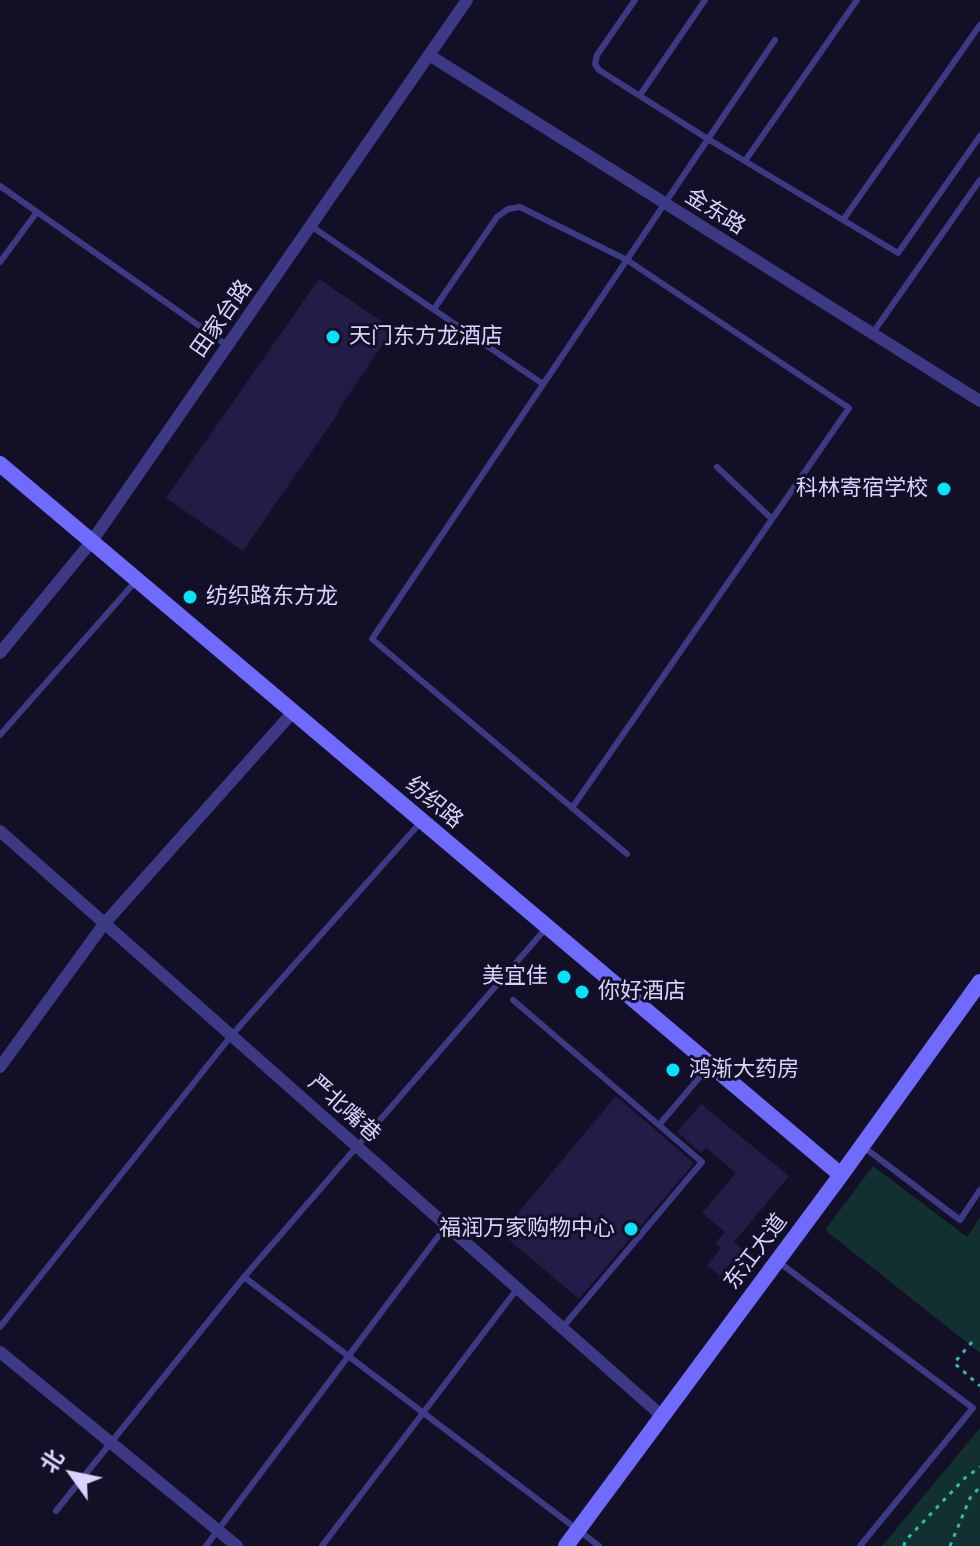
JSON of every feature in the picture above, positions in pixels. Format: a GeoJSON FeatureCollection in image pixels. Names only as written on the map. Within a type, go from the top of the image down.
{"type":"FeatureCollection","features":[{"type":"Feature","properties":{"kind":"street","name":"田家台路"},"geometry":{"type":"LineString","coordinates":[[0,651],[92,541],[467,0]]}},
{"type":"Feature","properties":{"kind":"street","name":"金东路"},"geometry":{"type":"LineString","coordinates":[[429,55],[980,401]]}},
{"type":"Feature","properties":{"kind":"street","name":"纺织路"},"geometry":{"type":"LineString","coordinates":[[0,464],[841,1175]]}},
{"type":"Feature","properties":{"kind":"street"},"geometry":{"type":"LineString","coordinates":[[0,1067],[104,924],[293,712]]}},
{"type":"Feature","properties":{"kind":"street","name":"严北嘴巷"},"geometry":{"type":"LineString","coordinates":[[0,831],[662,1416]]}},
{"type":"Feature","properties":{"kind":"street","name":"东江大道"},"geometry":{"type":"LineString","coordinates":[[566,1546],[980,982]]}},
{"type":"Feature","properties":{"kind":"street"},"geometry":{"type":"LineString","coordinates":[[0,1352],[237,1546]]}},
{"type":"Feature","properties":{"kind":"lane"},"geometry":{"type":"LineString","coordinates":[[635,0],[597,55],[595,64],[599,70],[898,253],[980,136]]}},
{"type":"Feature","properties":{"kind":"lane"},"geometry":{"type":"LineString","coordinates":[[640,95],[705,0]]}},
{"type":"Feature","properties":{"kind":"lane"},"geometry":{"type":"LineString","coordinates":[[745,161],[857,0]]}},
{"type":"Feature","properties":{"kind":"lane"},"geometry":{"type":"LineString","coordinates":[[843,220],[980,25]]}},
{"type":"Feature","properties":{"kind":"lane"},"geometry":{"type":"LineString","coordinates":[[627,854],[372,639],[775,40]]}},
{"type":"Feature","properties":{"kind":"lane"},"geometry":{"type":"LineString","coordinates":[[872,334],[977,192],[980,180]]}},
{"type":"Feature","properties":{"kind":"lane"},"geometry":{"type":"LineString","coordinates":[[0,186],[228,346]]}},
{"type":"Feature","properties":{"kind":"lane"},"geometry":{"type":"LineString","coordinates":[[434,309],[497,217],[508,209],[520,207],[627,260],[849,408],[572,808]]}},
{"type":"Feature","properties":{"kind":"lane"},"geometry":{"type":"LineString","coordinates":[[0,262],[37,212]]}},
{"type":"Feature","properties":{"kind":"lane"},"geometry":{"type":"LineString","coordinates":[[311,226],[543,384]]}},
{"type":"Feature","properties":{"kind":"lane"},"geometry":{"type":"LineString","coordinates":[[717,467],[772,519]]}},
{"type":"Feature","properties":{"kind":"lane"},"geometry":{"type":"LineString","coordinates":[[0,735],[137,580]]}},
{"type":"Feature","properties":{"kind":"lane"},"geometry":{"type":"LineString","coordinates":[[0,1327],[231,1036],[421,821]]}},
{"type":"Feature","properties":{"kind":"lane"},"geometry":{"type":"LineString","coordinates":[[56,1511],[244,1277],[547,927]]}},
{"type":"Feature","properties":{"kind":"lane"},"geometry":{"type":"LineString","coordinates":[[513,1000],[702,1162],[562,1328]]}},
{"type":"Feature","properties":{"kind":"lane"},"geometry":{"type":"LineString","coordinates":[[659,1125],[710,1065]]}},
{"type":"Feature","properties":{"kind":"lane"},"geometry":{"type":"LineString","coordinates":[[862,1145],[960,1220],[980,1190]]}},
{"type":"Feature","properties":{"kind":"lane"},"geometry":{"type":"LineString","coordinates":[[206,1546],[446,1226]]}},
{"type":"Feature","properties":{"kind":"lane"},"geometry":{"type":"LineString","coordinates":[[777,1260],[973,1408],[860,1546]]}},
{"type":"Feature","properties":{"kind":"lane"},"geometry":{"type":"LineString","coordinates":[[244,1277],[599,1546]]}},
{"type":"Feature","properties":{"kind":"lane"},"geometry":{"type":"LineString","coordinates":[[322,1546],[517,1289]]}},
{"type":"Feature","properties":{"kind":"path"},"geometry":{"type":"LineString","coordinates":[[972,1342],[954,1363],[980,1386]]}},
{"type":"Feature","properties":{"kind":"path"},"geometry":{"type":"LineString","coordinates":[[904,1546],[905,1541],[965,1478],[980,1467]]}},
{"type":"Feature","properties":{"kind":"path"},"geometry":{"type":"LineString","coordinates":[[950,1546],[970,1498],[980,1487]]}},
{"type":"Feature","properties":{"kind":"green space"},"geometry":{"type":"Polygon","coordinates":[[[873,1166],[967,1237],[980,1217],[980,1353],[825,1230],[873,1166]]]}},
{"type":"Feature","properties":{"kind":"green space"},"geometry":{"type":"Polygon","coordinates":[[[980,1428],[980,1546],[882,1546],[980,1428]]]}},
{"type":"Feature","properties":{"kind":"building"},"geometry":{"type":"Polygon","coordinates":[[[319,279],[393,329],[243,551],[166,498],[319,279]]]}},
{"type":"Feature","properties":{"kind":"building"},"geometry":{"type":"Polygon","coordinates":[[[616,1096],[694,1163],[579,1299],[501,1233],[616,1096]]]}},
{"type":"Feature","properties":{"kind":"building"},"geometry":{"type":"Polygon","coordinates":[[[701,1104],[789,1176],[734,1242],[742,1249],[720,1276],[707,1265],[721,1248],[715,1243],[725,1232],[702,1213],[736,1173],[706,1148],[701,1153],[677,1132],[701,1104]]]}},
{"type":"Feature","properties":{"kind":"place","name":"天门东方龙酒店"},"geometry":{"type":"Point","coordinates":[333,337]}},
{"type":"Feature","properties":{"kind":"place","name":"科林寄宿学校"},"geometry":{"type":"Point","coordinates":[944,489]}},
{"type":"Feature","properties":{"kind":"place","name":"纺织路东方龙"},"geometry":{"type":"Point","coordinates":[190,597]}},
{"type":"Feature","properties":{"kind":"place","name":"美宜佳"},"geometry":{"type":"Point","coordinates":[564,977]}},
{"type":"Feature","properties":{"kind":"place","name":"你好酒店"},"geometry":{"type":"Point","coordinates":[582,992]}},
{"type":"Feature","properties":{"kind":"place","name":"鸿渐大药房"},"geometry":{"type":"Point","coordinates":[673,1070]}},
{"type":"Feature","properties":{"kind":"place","name":"福润万家购物中心"},"geometry":{"type":"Point","coordinates":[631,1229]}}]}
